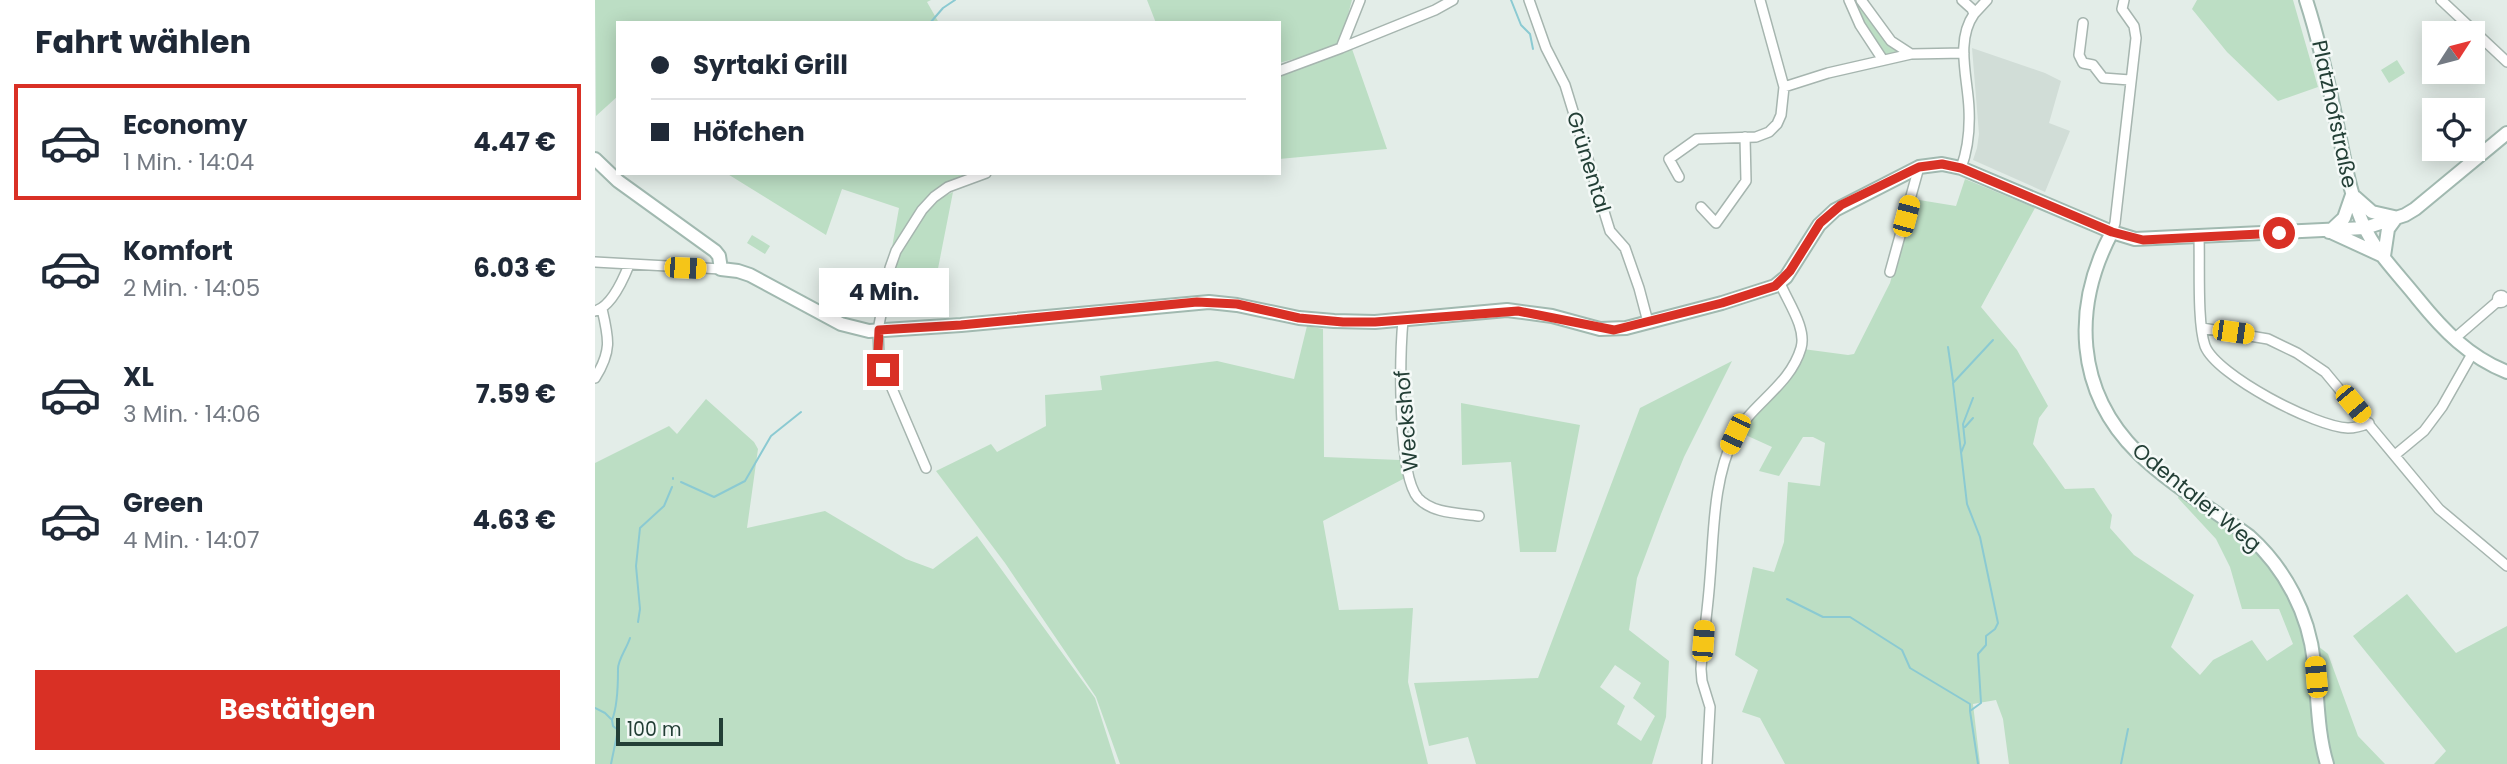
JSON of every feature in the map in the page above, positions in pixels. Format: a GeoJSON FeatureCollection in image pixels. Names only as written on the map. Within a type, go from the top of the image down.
{"type":"FeatureCollection","features":[{"type":"Feature","properties":{"kind":"main road","name":"Platzhofstraße"},"geometry":{"type":"LineString","coordinates":[[2306,0],[2322,47],[2352,195],[2365,228],[2383,256],[2437,322],[2472,354],[2507,372]]}},
{"type":"Feature","properties":{"kind":"main road"},"geometry":{"type":"LineString","coordinates":[[595,159],[618,181],[715,251],[720,259],[721,269],[745,273],[841,324],[862,330],[961,325],[1197,302],[1237,304],[1299,318],[1326,321],[1403,320],[1507,310],[1552,316],[1614,330],[1722,303],[1780,283],[1819,225],[1835,209],[1919,167],[1942,164],[1961,168],[2112,232],[2135,239],[2329,232],[2365,228],[2405,215],[2428,200],[2507,133]]}},
{"type":"Feature","properties":{"kind":"main road"},"geometry":{"type":"LineString","coordinates":[[2329,232],[2344,218],[2352,195],[2372,212],[2396,218]]}},
{"type":"Feature","properties":{"kind":"main road"},"geometry":{"type":"LineString","coordinates":[[2329,232],[2383,256],[2388,229],[2396,218]]}},
{"type":"Feature","properties":{"kind":"main road","name":"Odentaler Weg"},"geometry":{"type":"LineString","coordinates":[[2112,232],[2093,274],[2085,311],[2087,357],[2099,397],[2115,426],[2136,451],[2249,536],[2285,579],[2302,613],[2312,648],[2320,732],[2327,764]]}},
{"type":"Feature","properties":{"kind":"street"},"geometry":{"type":"LineString","coordinates":[[1341,48],[1360,0]]}},
{"type":"Feature","properties":{"kind":"street"},"geometry":{"type":"LineString","coordinates":[[1281,70],[1435,10],[1453,0]]}},
{"type":"Feature","properties":{"kind":"street","name":"Grünental"},"geometry":{"type":"LineString","coordinates":[[1529,0],[1546,48],[1565,85],[1611,231],[1625,248],[1648,322]]}},
{"type":"Feature","properties":{"kind":"street"},"geometry":{"type":"LineString","coordinates":[[1679,177],[1669,159],[1694,141],[1700,138],[1762,136],[1774,128],[1781,116],[1784,87],[1763,20],[1760,0]]}},
{"type":"Feature","properties":{"kind":"street"},"geometry":{"type":"LineString","coordinates":[[1849,0],[1860,25],[1883,60]]}},
{"type":"Feature","properties":{"kind":"street"},"geometry":{"type":"LineString","coordinates":[[1861,0],[1891,41],[1911,54]]}},
{"type":"Feature","properties":{"kind":"street"},"geometry":{"type":"LineString","coordinates":[[1962,0],[1974,14]]}},
{"type":"Feature","properties":{"kind":"street"},"geometry":{"type":"LineString","coordinates":[[1961,168],[1969,136],[1965,31],[1974,14],[1987,0]]}},
{"type":"Feature","properties":{"kind":"street"},"geometry":{"type":"LineString","coordinates":[[2112,232],[2136,30],[2122,9],[2124,0]]}},
{"type":"Feature","properties":{"kind":"street"},"geometry":{"type":"LineString","coordinates":[[2441,0],[2507,62]]}},
{"type":"Feature","properties":{"kind":"street"},"geometry":{"type":"LineString","coordinates":[[2083,23],[2079,55],[2083,63],[2093,65],[2103,78],[2130,80]]}},
{"type":"Feature","properties":{"kind":"street"},"geometry":{"type":"LineString","coordinates":[[1784,87],[1828,73],[1911,54],[1964,52]]}},
{"type":"Feature","properties":{"kind":"street"},"geometry":{"type":"LineString","coordinates":[[1701,207],[1716,223],[1742,190],[1747,178],[1745,137]]}},
{"type":"Feature","properties":{"kind":"street"},"geometry":{"type":"LineString","coordinates":[[1890,272],[1919,167]]}},
{"type":"Feature","properties":{"kind":"street"},"geometry":{"type":"LineString","coordinates":[[926,468],[883,370],[878,352],[879,330],[892,259],[922,210],[934,197],[948,187],[981,175]]}},
{"type":"Feature","properties":{"kind":"street"},"geometry":{"type":"LineString","coordinates":[[2199,238],[2202,328],[2205,346],[2215,361],[2243,382],[2281,404],[2333,426],[2347,428],[2369,423]]}},
{"type":"Feature","properties":{"kind":"street"},"geometry":{"type":"LineString","coordinates":[[595,262],[721,269]]}},
{"type":"Feature","properties":{"kind":"street"},"geometry":{"type":"LineString","coordinates":[[595,379],[605,362],[609,344],[598,310],[614,293],[629,265]]}},
{"type":"Feature","properties":{"kind":"street"},"geometry":{"type":"LineString","coordinates":[[1707,764],[1710,707],[1701,669],[1719,486],[1735,434],[1779,385],[1801,348],[1800,328],[1780,283]]}},
{"type":"Feature","properties":{"kind":"street"},"geometry":{"type":"LineString","coordinates":[[2454,339],[2498,301]]}},
{"type":"Feature","properties":{"kind":"street","name":"Weckshof"},"geometry":{"type":"LineString","coordinates":[[1403,320],[1400,368],[1404,448],[1414,491],[1418,498],[1446,512],[1479,516]]}},
{"type":"Feature","properties":{"kind":"street"},"geometry":{"type":"LineString","coordinates":[[2202,328],[2268,339],[2297,353],[2325,372],[2443,513],[2507,566]]}},
{"type":"Feature","properties":{"kind":"street"},"geometry":{"type":"LineString","coordinates":[[2395,455],[2424,431],[2472,354]]}},
{"type":"Feature","properties":{"kind":"shaded area"},"geometry":{"type":"Polygon","coordinates":[[[1972,48],[2061,81],[2049,123],[2070,131],[2045,192],[1973,160],[1979,134],[1972,48]]]}},
{"type":"Feature","properties":{"kind":"green space"},"geometry":{"type":"Polygon","coordinates":[[[595,0],[931,0],[927,2],[938,21],[616,21],[616,98],[596,116],[595,0]]]}},
{"type":"Feature","properties":{"kind":"green space"},"geometry":{"type":"Polygon","coordinates":[[[1147,0],[1352,0],[1342,37],[1335,48],[1281,62],[1281,21],[1155,21],[1147,0]]]}},
{"type":"Feature","properties":{"kind":"green space"},"geometry":{"type":"Polygon","coordinates":[[[1852,0],[1857,0],[1882,38],[1899,53],[1885,57],[1881,54],[1852,0]]]}},
{"type":"Feature","properties":{"kind":"green space"},"geometry":{"type":"Polygon","coordinates":[[[2197,0],[2293,0],[2318,87],[2278,101],[2227,52],[2192,9],[2197,0]]]}},
{"type":"Feature","properties":{"kind":"green space"},"geometry":{"type":"Polygon","coordinates":[[[1352,49],[1387,149],[1281,159],[1281,73],[1352,49]]]}},
{"type":"Feature","properties":{"kind":"green space"},"geometry":{"type":"Polygon","coordinates":[[[2397,60],[2405,73],[2389,83],[2381,70],[2397,60]]]}},
{"type":"Feature","properties":{"kind":"green space"},"geometry":{"type":"Polygon","coordinates":[[[729,175],[975,175],[948,185],[930,196],[917,210],[891,253],[899,208],[842,189],[826,235],[729,175]]]}},
{"type":"Feature","properties":{"kind":"green space"},"geometry":{"type":"Polygon","coordinates":[[[1965,179],[2035,208],[1981,307],[2017,350],[2048,406],[2039,418],[2033,444],[2065,489],[2094,488],[2112,515],[2110,528],[2134,555],[2194,595],[2171,647],[2200,675],[2213,660],[2252,640],[2267,661],[2293,644],[2279,609],[2242,609],[2230,567],[2216,539],[2178,498],[2180,493],[2249,544],[2278,574],[2298,611],[2305,644],[2318,646],[2328,654],[2358,736],[2385,764],[2009,764],[2003,719],[1996,700],[1973,704],[1980,764],[1785,764],[1760,718],[1742,712],[1758,670],[1735,655],[1753,567],[1774,572],[1784,542],[1788,482],[1820,486],[1825,443],[1813,437],[1803,437],[1779,476],[1759,471],[1772,447],[1739,432],[1784,387],[1803,349],[1854,354],[1890,283],[1913,199],[1956,206],[1965,179]]]}},
{"type":"Feature","properties":{"kind":"green space"},"geometry":{"type":"Polygon","coordinates":[[[953,192],[933,294],[890,292],[896,259],[927,210],[939,199],[953,192]]]}},
{"type":"Feature","properties":{"kind":"green space"},"geometry":{"type":"Polygon","coordinates":[[[752,235],[770,246],[765,254],[747,243],[752,235]]]}},
{"type":"Feature","properties":{"kind":"green space"},"geometry":{"type":"Polygon","coordinates":[[[1307,326],[1323,329],[1324,457],[1400,460],[1405,478],[1323,521],[1339,610],[1413,608],[1408,682],[1428,764],[1120,764],[1096,697],[1005,563],[936,471],[991,444],[997,452],[1046,426],[1045,395],[1102,390],[1100,376],[1217,361],[1294,379],[1307,326]]]}},
{"type":"Feature","properties":{"kind":"green space"},"geometry":{"type":"Polygon","coordinates":[[[1732,361],[1684,457],[1637,578],[1629,630],[1669,661],[1666,717],[1652,764],[1476,764],[1468,737],[1429,746],[1414,683],[1538,678],[1640,408],[1732,361]],[[1615,665],[1600,687],[1625,706],[1617,724],[1641,741],[1655,716],[1633,698],[1641,683],[1615,665]]]}},
{"type":"Feature","properties":{"kind":"green space"},"geometry":{"type":"Polygon","coordinates":[[[706,399],[754,442],[758,449],[747,528],[825,511],[906,559],[933,569],[977,536],[1095,698],[1116,764],[595,764],[595,463],[669,426],[677,434],[706,399]]]}},
{"type":"Feature","properties":{"kind":"green space"},"geometry":{"type":"Polygon","coordinates":[[[1461,403],[1580,425],[1556,552],[1520,552],[1511,462],[1462,465],[1461,403]]]}},
{"type":"Feature","properties":{"kind":"green space"},"geometry":{"type":"Polygon","coordinates":[[[2407,594],[2456,653],[2507,626],[2507,764],[2434,764],[2446,751],[2353,636],[2407,594]]]}},
{"type":"Feature","properties":{"kind":"waterway"},"geometry":{"type":"LineString","coordinates":[[932,21],[943,8],[955,0]]}},
{"type":"Feature","properties":{"kind":"waterway"},"geometry":{"type":"LineString","coordinates":[[1511,0],[1521,25],[1530,34],[1533,49]]}},
{"type":"Feature","properties":{"kind":"waterway"},"geometry":{"type":"LineString","coordinates":[[1978,764],[1970,711],[1981,703],[1978,654],[1986,645],[1986,636],[1998,623],[1980,537],[1967,504],[1953,383],[1993,340]]}},
{"type":"Feature","properties":{"kind":"waterway"},"geometry":{"type":"LineString","coordinates":[[1948,347],[1953,381]]}},
{"type":"Feature","properties":{"kind":"waterway"},"geometry":{"type":"LineString","coordinates":[[1961,453],[1965,443],[1963,424],[1973,398]]}},
{"type":"Feature","properties":{"kind":"waterway"},"geometry":{"type":"LineString","coordinates":[[681,482],[714,497],[745,481],[771,436],[801,412]]}},
{"type":"Feature","properties":{"kind":"waterway"},"geometry":{"type":"LineString","coordinates":[[1965,427],[1973,418]]}},
{"type":"Feature","properties":{"kind":"waterway"},"geometry":{"type":"LineString","coordinates":[[638,622],[640,609],[636,566],[640,528],[664,506],[672,487]]}},
{"type":"Feature","properties":{"kind":"waterway"},"geometry":{"type":"LineString","coordinates":[[1787,599],[1823,617],[1850,617],[1902,650],[1910,668],[1970,704],[1970,711]]}},
{"type":"Feature","properties":{"kind":"waterway"},"geometry":{"type":"LineString","coordinates":[[611,764],[618,730],[613,726],[612,720],[618,666],[630,638]]}},
{"type":"Feature","properties":{"kind":"waterway"},"geometry":{"type":"LineString","coordinates":[[595,708],[611,719]]}},
{"type":"Feature","properties":{"kind":"waterway"},"geometry":{"type":"LineString","coordinates":[[2121,764],[2128,729]]}},
{"type":"Feature","properties":{"kind":"route"},"geometry":{"type":"LineString","coordinates":[[883,370],[878,352],[879,330],[1043,318],[1197,302],[1237,304],[1299,318],[1334,321],[1375,322],[1507,310],[1552,316],[1600,329],[1626,328],[1775,286],[1786,277],[1819,225],[1835,209],[1907,172],[1931,165],[1961,168],[2129,238],[2143,240],[2279,233]]}}]}
